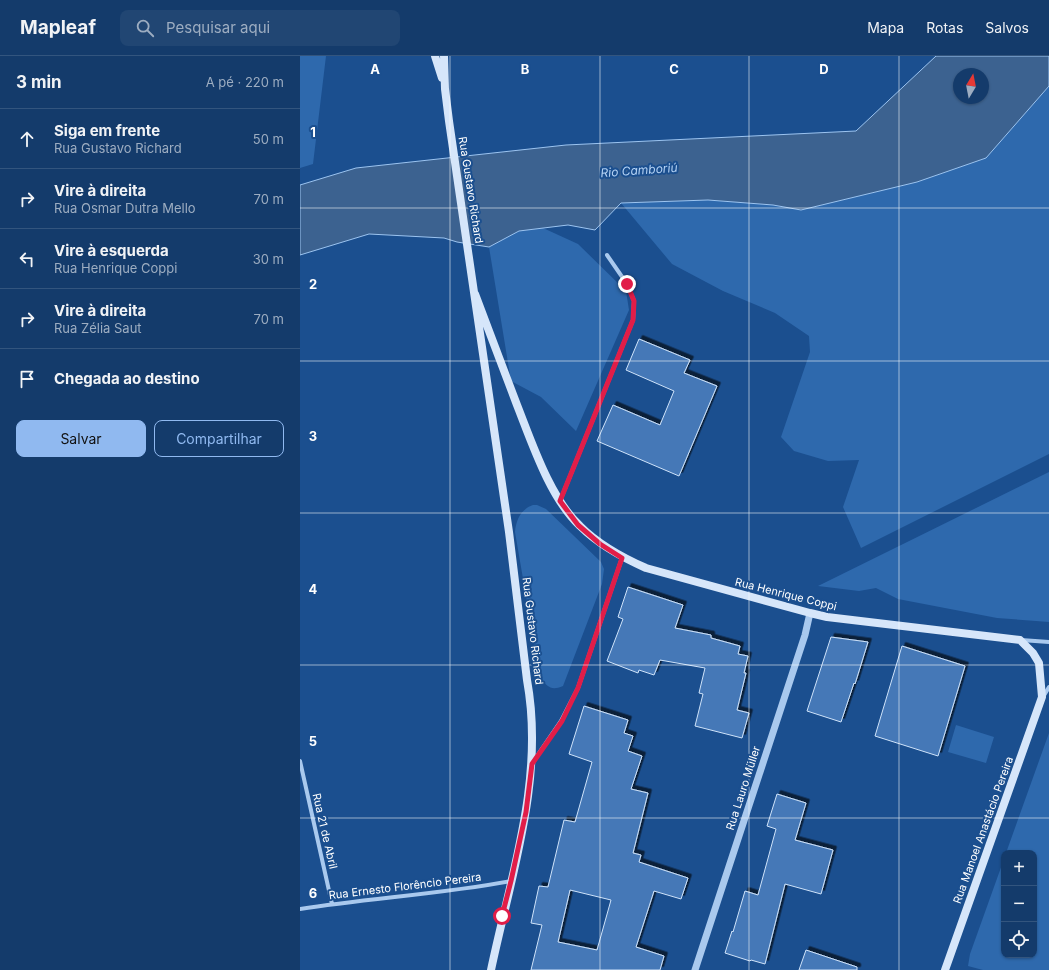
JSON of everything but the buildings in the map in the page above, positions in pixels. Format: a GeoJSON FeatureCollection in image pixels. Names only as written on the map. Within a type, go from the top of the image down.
{"type":"FeatureCollection","features":[{"type":"Feature","properties":{"kind":"main road","name":"Rua Gustavo Richard"},"geometry":{"type":"LineString","coordinates":[[435,56],[445,89]]}},
{"type":"Feature","properties":{"kind":"main road","name":"Rua Gustavo Richard"},"geometry":{"type":"LineString","coordinates":[[444,56],[445,89],[509,532],[531,704],[532,764],[526,812],[491,970]]}},
{"type":"Feature","properties":{"kind":"main road","name":"Rua Gustavo Richard"},"geometry":{"type":"LineString","coordinates":[[475,294],[529,437],[552,488]]}},
{"type":"Feature","properties":{"kind":"main road","name":"Rua Henrique Coppi"},"geometry":{"type":"LineString","coordinates":[[552,488],[578,525],[600,544],[622,558],[660,572],[827,617],[1020,640]]}},
{"type":"Feature","properties":{"kind":"main road","name":"Rua Manoel Anastácio Pereira"},"geometry":{"type":"LineString","coordinates":[[945,970],[1042,697],[1039,663],[1033,653],[1020,640]]}},
{"type":"Feature","properties":{"kind":"street"},"geometry":{"type":"LineString","coordinates":[[560,501],[633,320],[634,301],[627,284],[607,255]]}},
{"type":"Feature","properties":{"kind":"street"},"geometry":{"type":"LineString","coordinates":[[532,764],[562,721],[578,688],[622,558]]}},
{"type":"Feature","properties":{"kind":"street","name":"Rua Lauro Müller"},"geometry":{"type":"LineString","coordinates":[[695,970],[800,649],[810,613]]}},
{"type":"Feature","properties":{"kind":"street","name":"Rua Henrique Coppi"},"geometry":{"type":"LineString","coordinates":[[1020,640],[1049,642]]}},
{"type":"Feature","properties":{"kind":"street","name":"Rua Manoel Anastácio Pereira"},"geometry":{"type":"LineString","coordinates":[[1042,697],[1049,687]]}},
{"type":"Feature","properties":{"kind":"street","name":"Rua 21 de Abril"},"geometry":{"type":"LineString","coordinates":[[300,761],[332,904]]}},
{"type":"Feature","properties":{"kind":"street","name":"Rua Ernesto Florêncio Pereira"},"geometry":{"type":"LineString","coordinates":[[300,909],[478,887],[511,881]]}},
{"type":"Feature","properties":{"kind":"shaded area"},"geometry":{"type":"Polygon","coordinates":[[[300,56],[326,56],[313,164],[300,168],[300,56]]]}},
{"type":"Feature","properties":{"kind":"shaded area"},"geometry":{"type":"Polygon","coordinates":[[[1049,86],[1049,454],[861,548],[843,507],[859,460],[828,461],[794,451],[781,437],[810,352],[809,336],[775,313],[723,291],[672,264],[621,203],[708,200],[773,205],[801,210],[917,182],[986,158],[1049,86]]]}},
{"type":"Feature","properties":{"kind":"shaded area"},"geometry":{"type":"Polygon","coordinates":[[[543,228],[578,244],[626,291],[629,310],[576,431],[541,397],[511,381],[489,247],[519,231],[543,228]]]}},
{"type":"Feature","properties":{"kind":"shaded area"},"geometry":{"type":"Polygon","coordinates":[[[1049,472],[1049,622],[997,618],[898,599],[876,588],[859,591],[818,586],[1049,472]]]}},
{"type":"Feature","properties":{"kind":"shaded area"},"geometry":{"type":"Polygon","coordinates":[[[533,505],[546,509],[601,562],[604,569],[602,584],[563,686],[555,688],[548,686],[540,678],[515,532],[522,512],[533,505]]]}},
{"type":"Feature","properties":{"kind":"shaded area"},"geometry":{"type":"Polygon","coordinates":[[[956,725],[994,737],[986,763],[948,752],[956,725]]]}},
{"type":"Feature","properties":{"kind":"shaded area"},"geometry":{"type":"Polygon","coordinates":[[[1049,733],[1049,970],[983,970],[968,966],[970,954],[1001,867],[1001,958],[1037,958],[1037,850],[1007,850],[1049,733]]]}},
{"type":"Feature","properties":{"kind":"water","name":"Rio Camboriú"},"geometry":{"type":"Polygon","coordinates":[[[936,56],[1049,56],[1049,86],[986,158],[917,182],[801,210],[773,205],[708,200],[621,203],[595,230],[568,225],[519,231],[489,247],[457,242],[444,238],[369,234],[300,255],[300,185],[356,168],[566,145],[856,131],[936,56]]]}},
{"type":"Feature","properties":{"kind":"route"},"geometry":{"type":"LineString","coordinates":[[502,916],[526,812],[532,764],[562,721],[578,688],[622,558],[600,544],[578,525],[560,501],[633,320],[634,301],[627,284]]}}]}
